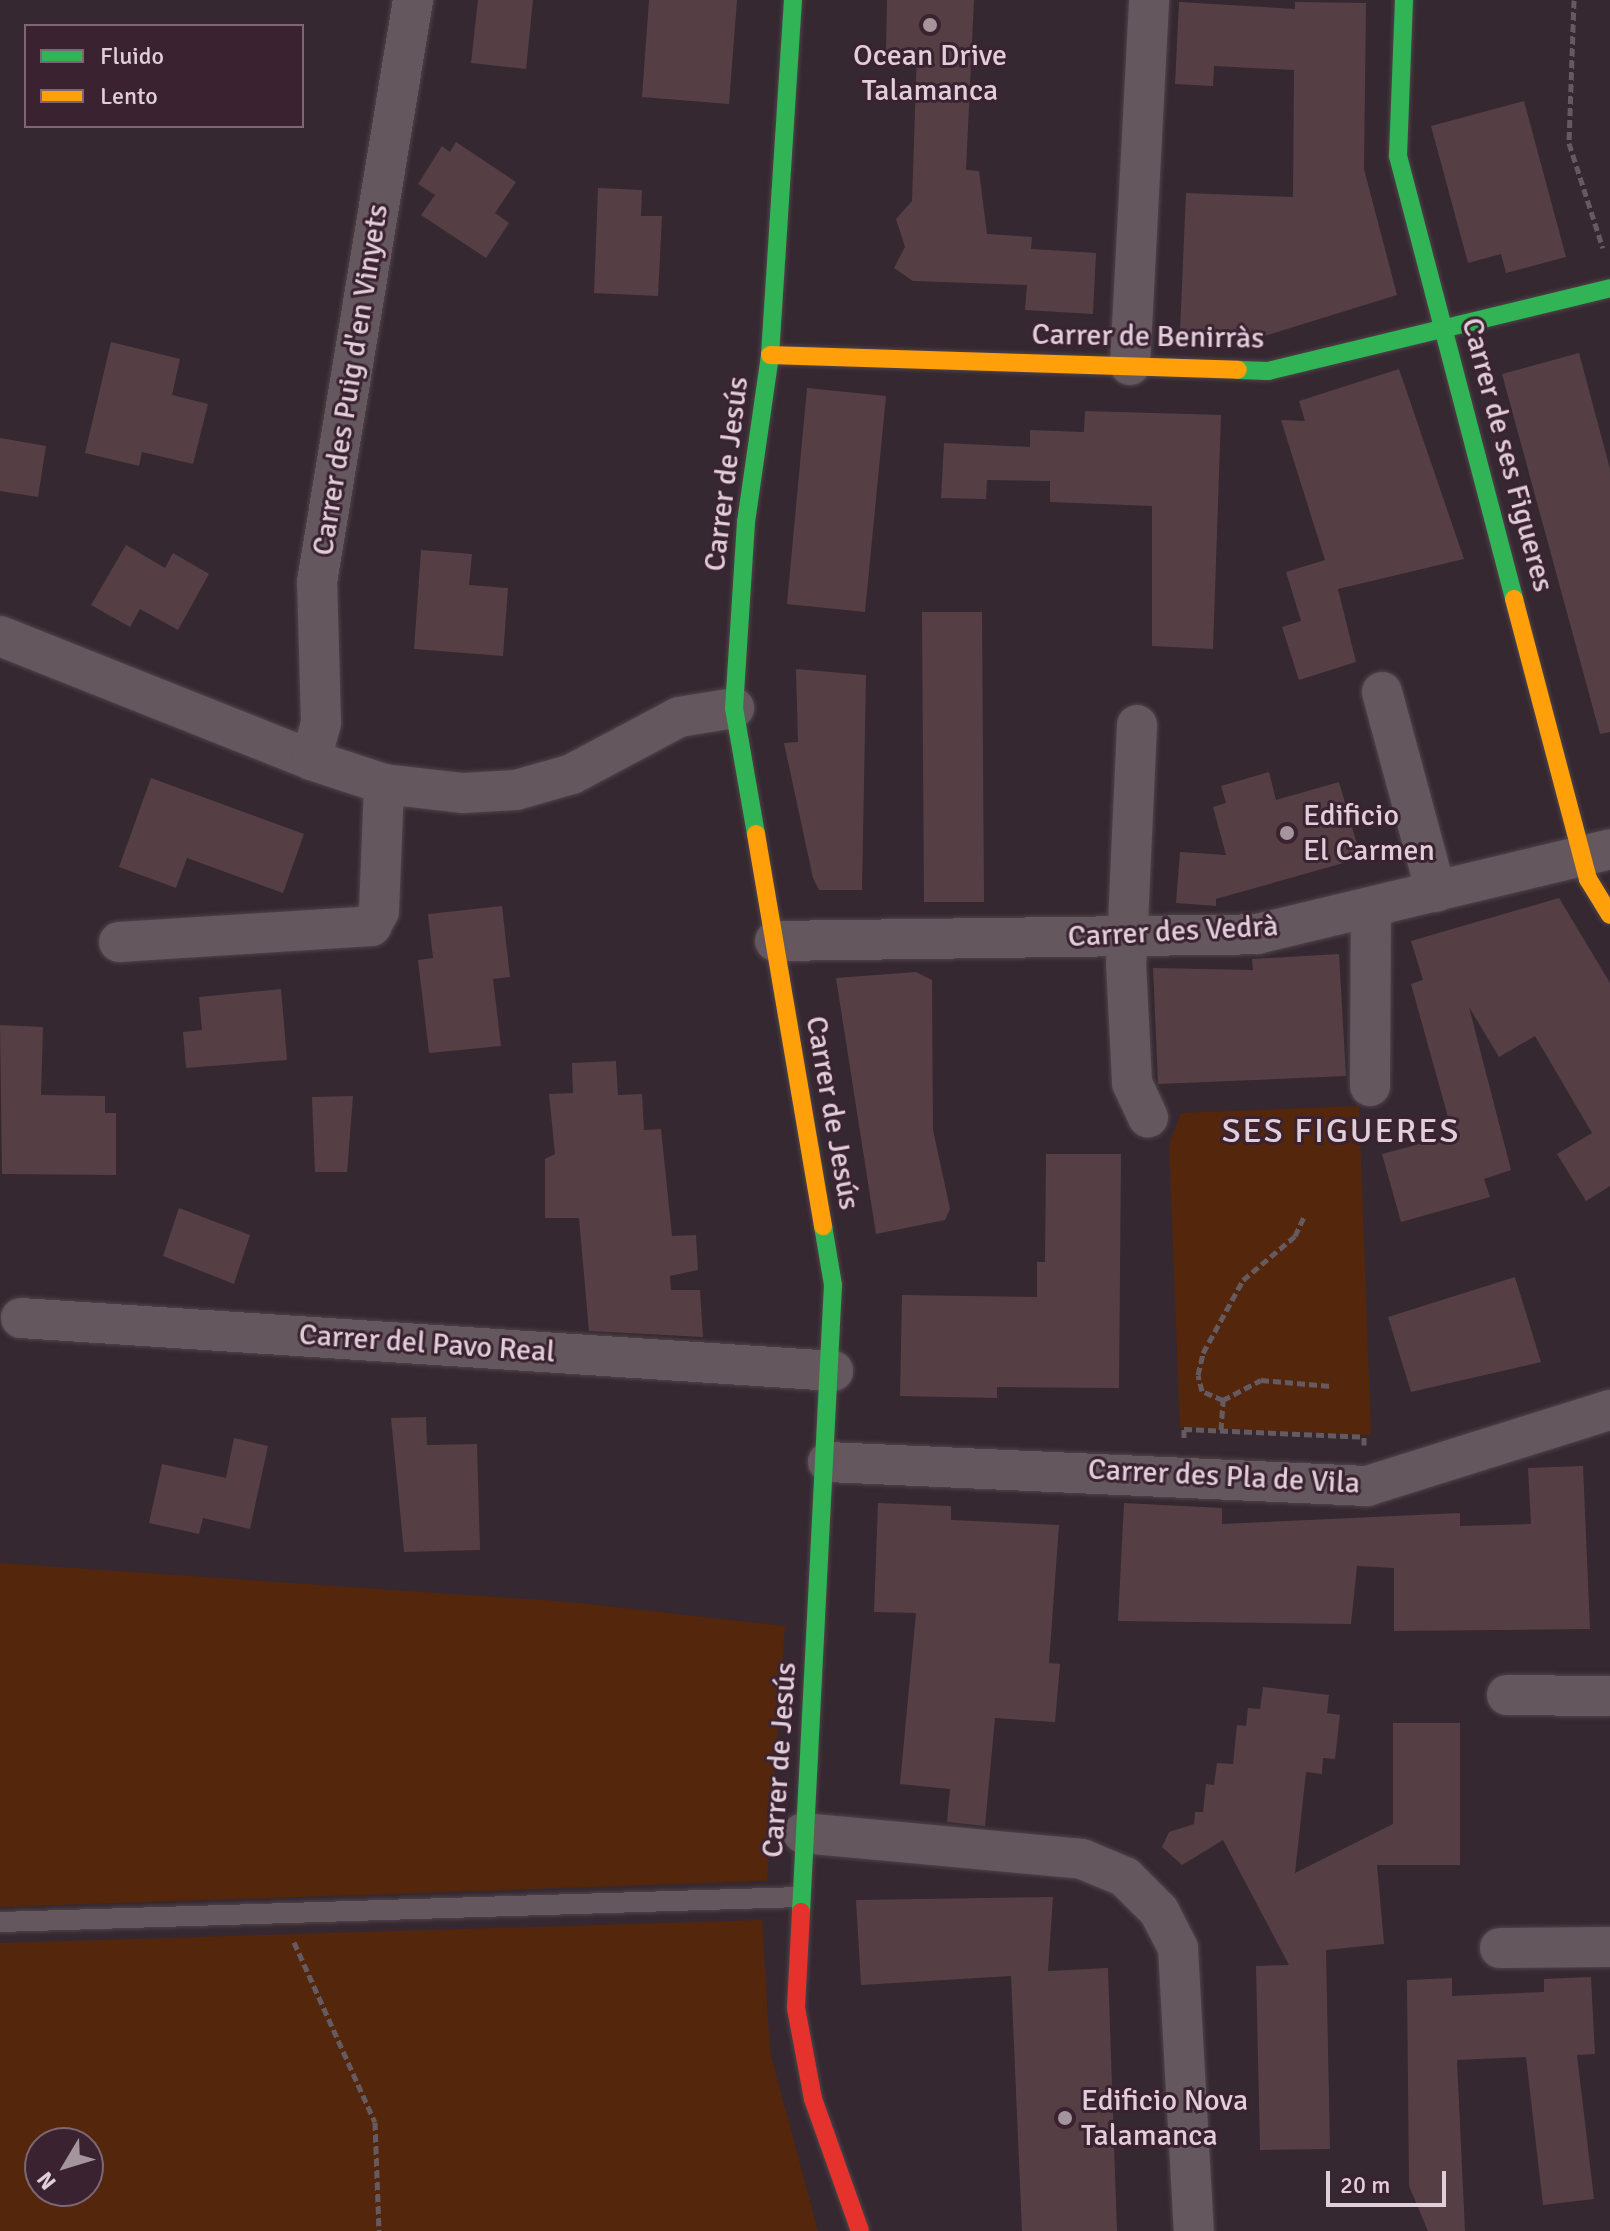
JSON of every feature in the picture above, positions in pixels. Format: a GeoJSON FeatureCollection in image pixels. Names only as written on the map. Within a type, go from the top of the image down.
{"type":"FeatureCollection","features":[{"type":"Feature","properties":{"kind":"street","name":"Carrer des Puig d'en Vinyets"},"geometry":{"type":"LineString","coordinates":[[311,760],[321,722],[317,582],[413,0]]}},
{"type":"Feature","properties":{"kind":"street","name":"Carrer de Jesús"},"geometry":{"type":"LineString","coordinates":[[793,0],[770,355],[746,522],[734,708],[833,1285],[833,1371],[798,1897],[796,2008],[805,2054],[860,2231]]}},
{"type":"Feature","properties":{"kind":"street"},"geometry":{"type":"LineString","coordinates":[[1130,365],[1149,0]]}},
{"type":"Feature","properties":{"kind":"street","name":"Carrer de ses Figueres"},"geometry":{"type":"LineString","coordinates":[[1404,0],[1398,156],[1596,852],[1610,915]]}},
{"type":"Feature","properties":{"kind":"street","name":"Carrer de Benirràs"},"geometry":{"type":"LineString","coordinates":[[770,355],[1268,371],[1444,324],[1610,288]]}},
{"type":"Feature","properties":{"kind":"street"},"geometry":{"type":"LineString","coordinates":[[0,636],[311,760],[384,784],[516,790],[572,774],[679,717],[734,708]]}},
{"type":"Feature","properties":{"kind":"street"},"geometry":{"type":"LineString","coordinates":[[1382,692],[1436,892]]}},
{"type":"Feature","properties":{"kind":"street"},"geometry":{"type":"LineString","coordinates":[[1137,725],[1128,938],[1132,1083],[1148,1118]]}},
{"type":"Feature","properties":{"kind":"street"},"geometry":{"type":"LineString","coordinates":[[119,942],[371,926],[379,911],[384,784]]}},
{"type":"Feature","properties":{"kind":"street","name":"Carrer des Vedrà"},"geometry":{"type":"LineString","coordinates":[[775,941],[1257,934],[1596,852]]}},
{"type":"Feature","properties":{"kind":"street"},"geometry":{"type":"LineString","coordinates":[[1370,1086],[1371,908]]}},
{"type":"Feature","properties":{"kind":"street","name":"Carrer del Pavo Real"},"geometry":{"type":"LineString","coordinates":[[21,1318],[833,1371]]}},
{"type":"Feature","properties":{"kind":"street","name":"Carrer des Pla de Vila"},"geometry":{"type":"LineString","coordinates":[[828,1462],[1367,1486],[1610,1410]]}},
{"type":"Feature","properties":{"kind":"street"},"geometry":{"type":"LineString","coordinates":[[1507,1695],[1610,1696]]}},
{"type":"Feature","properties":{"kind":"street"},"geometry":{"type":"LineString","coordinates":[[803,1833],[1082,1859],[1136,1889],[1178,1948],[1194,2231]]}},
{"type":"Feature","properties":{"kind":"street"},"geometry":{"type":"LineString","coordinates":[[1500,1948],[1610,1947]]}},
{"type":"Feature","properties":{"kind":"lane"},"geometry":{"type":"LineString","coordinates":[[0,1922],[798,1897]]}},
{"type":"Feature","properties":{"kind":"path"},"geometry":{"type":"LineString","coordinates":[[1574,0],[1569,143],[1605,254]]}},
{"type":"Feature","properties":{"kind":"path"},"geometry":{"type":"LineString","coordinates":[[1223,1400],[1202,1391],[1203,1353],[1243,1280],[1295,1236],[1304,1217]]}},
{"type":"Feature","properties":{"kind":"path"},"geometry":{"type":"LineString","coordinates":[[1223,1400],[1261,1380],[1331,1386]]}},
{"type":"Feature","properties":{"kind":"path"},"geometry":{"type":"LineString","coordinates":[[1221,1430],[1223,1400]]}},
{"type":"Feature","properties":{"kind":"path"},"geometry":{"type":"LineString","coordinates":[[281,1913],[375,2122],[379,2231]]}},
{"type":"Feature","properties":{"kind":"shaded area"},"geometry":{"type":"Polygon","coordinates":[[[1359,1106],[1371,1435],[1180,1427],[1169,1145],[1181,1113],[1359,1106]]]}},
{"type":"Feature","properties":{"kind":"shaded area"},"geometry":{"type":"Polygon","coordinates":[[[0,1563],[570,1602],[785,1626],[767,1881],[0,1907],[0,1563]]]}},
{"type":"Feature","properties":{"kind":"shaded area"},"geometry":{"type":"Polygon","coordinates":[[[762,1920],[770,2052],[818,2231],[0,2231],[0,1943],[762,1920]]]}},
{"type":"Feature","properties":{"kind":"building"},"geometry":{"type":"Polygon","coordinates":[[[478,0],[533,0],[526,69],[471,63],[478,0]]]}},
{"type":"Feature","properties":{"kind":"building"},"geometry":{"type":"Polygon","coordinates":[[[649,0],[737,0],[729,104],[642,97],[649,0]]]}},
{"type":"Feature","properties":{"kind":"building"},"geometry":{"type":"Polygon","coordinates":[[[887,0],[974,0],[966,170],[979,171],[987,234],[1032,237],[1031,249],[1096,253],[1093,314],[1025,310],[1027,285],[913,281],[894,268],[905,247],[896,219],[912,201],[917,51],[886,50],[887,0]]]}},
{"type":"Feature","properties":{"kind":"building"},"geometry":{"type":"Polygon","coordinates":[[[1179,2],[1295,9],[1295,2],[1366,3],[1364,169],[1397,295],[1255,339],[1252,327],[1251,335],[1180,332],[1186,193],[1293,197],[1294,70],[1214,66],[1213,86],[1175,84],[1179,2]]]}},
{"type":"Feature","properties":{"kind":"building"},"geometry":{"type":"Polygon","coordinates":[[[1524,101],[1566,257],[1506,273],[1501,254],[1468,263],[1431,126],[1524,101]]]}},
{"type":"Feature","properties":{"kind":"building"},"geometry":{"type":"Polygon","coordinates":[[[456,142],[516,182],[495,213],[509,223],[486,258],[421,215],[435,195],[418,184],[442,146],[450,152],[456,142]]]}},
{"type":"Feature","properties":{"kind":"building"},"geometry":{"type":"Polygon","coordinates":[[[598,188],[642,190],[641,216],[662,216],[658,296],[594,293],[598,188]]]}},
{"type":"Feature","properties":{"kind":"building"},"geometry":{"type":"Polygon","coordinates":[[[111,342],[180,359],[172,395],[208,404],[193,464],[142,452],[139,466],[85,453],[111,342]]]}},
{"type":"Feature","properties":{"kind":"building"},"geometry":{"type":"Polygon","coordinates":[[[1579,353],[1610,469],[1610,732],[1600,734],[1502,374],[1579,353]]]}},
{"type":"Feature","properties":{"kind":"building"},"geometry":{"type":"Polygon","coordinates":[[[1399,369],[1464,559],[1338,589],[1356,662],[1299,680],[1282,627],[1301,621],[1286,572],[1325,560],[1281,420],[1305,421],[1299,401],[1399,369]]]}},
{"type":"Feature","properties":{"kind":"building"},"geometry":{"type":"Polygon","coordinates":[[[807,388],[886,396],[865,612],[787,604],[807,388]]]}},
{"type":"Feature","properties":{"kind":"building"},"geometry":{"type":"Polygon","coordinates":[[[1085,411],[1221,415],[1213,649],[1152,646],[1152,506],[1050,502],[1050,481],[987,480],[986,499],[941,498],[944,443],[1030,447],[1030,430],[1084,432],[1085,411]]]}},
{"type":"Feature","properties":{"kind":"building"},"geometry":{"type":"Polygon","coordinates":[[[0,438],[46,446],[38,497],[0,491],[0,438]]]}},
{"type":"Feature","properties":{"kind":"building"},"geometry":{"type":"Polygon","coordinates":[[[126,545],[165,568],[173,553],[209,574],[178,630],[140,609],[130,627],[91,605],[126,545]]]}},
{"type":"Feature","properties":{"kind":"building"},"geometry":{"type":"Polygon","coordinates":[[[421,550],[472,554],[469,585],[508,588],[503,656],[414,649],[421,550]]]}},
{"type":"Feature","properties":{"kind":"building"},"geometry":{"type":"Polygon","coordinates":[[[922,612],[982,612],[984,902],[924,902],[922,612]]]}},
{"type":"Feature","properties":{"kind":"building"},"geometry":{"type":"Polygon","coordinates":[[[796,669],[866,675],[862,890],[819,890],[813,878],[784,743],[798,742],[796,669]]]}},
{"type":"Feature","properties":{"kind":"building","name":"Edificio El Carmen"},"geometry":{"type":"Polygon","coordinates":[[[1269,772],[1276,800],[1339,782],[1361,858],[1216,899],[1216,906],[1176,903],[1180,852],[1226,855],[1213,807],[1226,803],[1221,786],[1269,772]]]}},
{"type":"Feature","properties":{"kind":"building"},"geometry":{"type":"Polygon","coordinates":[[[151,778],[304,834],[283,893],[187,858],[176,888],[119,867],[151,778]]]}},
{"type":"Feature","properties":{"kind":"building"},"geometry":{"type":"Polygon","coordinates":[[[1559,898],[1610,983],[1610,1186],[1586,1201],[1557,1154],[1592,1133],[1535,1036],[1499,1057],[1469,1007],[1511,1170],[1484,1179],[1490,1197],[1401,1222],[1382,1154],[1453,1135],[1411,984],[1423,980],[1411,941],[1559,898]]]}},
{"type":"Feature","properties":{"kind":"building"},"geometry":{"type":"Polygon","coordinates":[[[502,906],[510,977],[493,979],[501,1046],[429,1053],[418,960],[433,958],[428,914],[502,906]]]}},
{"type":"Feature","properties":{"kind":"building"},"geometry":{"type":"Polygon","coordinates":[[[1339,954],[1346,1076],[1158,1084],[1153,968],[1253,970],[1252,959],[1339,954]]]}},
{"type":"Feature","properties":{"kind":"building"},"geometry":{"type":"Polygon","coordinates":[[[916,972],[932,980],[933,1130],[950,1209],[945,1220],[876,1234],[836,978],[916,972]]]}},
{"type":"Feature","properties":{"kind":"building"},"geometry":{"type":"Polygon","coordinates":[[[281,989],[287,1060],[186,1068],[183,1032],[202,1030],[199,997],[281,989]]]}},
{"type":"Feature","properties":{"kind":"building"},"geometry":{"type":"Polygon","coordinates":[[[0,1025],[43,1027],[41,1095],[105,1096],[105,1113],[116,1113],[116,1175],[2,1174],[0,1025]]]}},
{"type":"Feature","properties":{"kind":"building"},"geometry":{"type":"Polygon","coordinates":[[[616,1061],[618,1095],[642,1094],[644,1130],[661,1129],[672,1236],[696,1235],[698,1270],[670,1276],[671,1290],[700,1290],[703,1337],[589,1331],[579,1218],[545,1218],[545,1159],[555,1154],[549,1094],[573,1093],[572,1063],[616,1061]]]}},
{"type":"Feature","properties":{"kind":"building"},"geometry":{"type":"Polygon","coordinates":[[[353,1096],[347,1172],[315,1172],[312,1097],[353,1096]]]}},
{"type":"Feature","properties":{"kind":"building"},"geometry":{"type":"Polygon","coordinates":[[[1046,1154],[1121,1154],[1119,1388],[997,1387],[997,1398],[900,1396],[902,1295],[1037,1297],[1037,1262],[1045,1262],[1046,1154]]]}},
{"type":"Feature","properties":{"kind":"building"},"geometry":{"type":"Polygon","coordinates":[[[179,1208],[250,1235],[234,1284],[163,1256],[179,1208]]]}},
{"type":"Feature","properties":{"kind":"building"},"geometry":{"type":"Polygon","coordinates":[[[1515,1277],[1541,1362],[1411,1392],[1388,1317],[1515,1277]]]}},
{"type":"Feature","properties":{"kind":"building"},"geometry":{"type":"Polygon","coordinates":[[[426,1417],[427,1445],[477,1444],[480,1550],[404,1552],[391,1418],[426,1417]]]}},
{"type":"Feature","properties":{"kind":"building"},"geometry":{"type":"Polygon","coordinates":[[[234,1438],[268,1446],[250,1529],[203,1518],[199,1534],[149,1523],[162,1464],[226,1478],[234,1438]]]}},
{"type":"Feature","properties":{"kind":"building"},"geometry":{"type":"Polygon","coordinates":[[[1583,1466],[1590,1629],[1394,1631],[1394,1568],[1357,1566],[1351,1624],[1118,1621],[1124,1503],[1222,1508],[1222,1524],[1460,1513],[1460,1526],[1531,1524],[1528,1468],[1583,1466]]]}},
{"type":"Feature","properties":{"kind":"building"},"geometry":{"type":"Polygon","coordinates":[[[878,1503],[951,1506],[951,1520],[1059,1525],[1049,1663],[1060,1664],[1055,1722],[995,1718],[985,1826],[947,1822],[950,1789],[900,1784],[916,1613],[874,1612],[878,1503]]]}},
{"type":"Feature","properties":{"kind":"building"},"geometry":{"type":"Polygon","coordinates":[[[1263,1687],[1329,1695],[1327,1713],[1340,1715],[1335,1759],[1323,1758],[1322,1774],[1306,1772],[1295,1873],[1393,1824],[1393,1723],[1460,1723],[1460,1865],[1377,1865],[1384,1944],[1326,1950],[1330,2149],[1260,2150],[1256,1966],[1289,1965],[1223,1840],[1182,1865],[1162,1847],[1169,1832],[1194,1824],[1195,1812],[1203,1812],[1206,1784],[1214,1785],[1217,1763],[1233,1764],[1237,1725],[1246,1726],[1248,1708],[1260,1709],[1263,1687]]]}},
{"type":"Feature","properties":{"kind":"building","name":"Edificio Nova Talamanca"},"geometry":{"type":"Polygon","coordinates":[[[1053,1897],[1048,1971],[1108,1968],[1117,2231],[1022,2231],[1011,1976],[861,1985],[856,1900],[1053,1897]]]}},
{"type":"Feature","properties":{"kind":"building"},"geometry":{"type":"Polygon","coordinates":[[[1591,1977],[1595,2054],[1577,2055],[1594,2199],[1543,2205],[1526,2057],[1457,2060],[1465,2231],[1428,2231],[1409,2186],[1407,1980],[1452,1978],[1452,1996],[1544,1992],[1544,1979],[1591,1977]]]}},
{"type":"Feature","properties":{"kind":"traffic: fast"},"geometry":{"type":"LineString","coordinates":[[756,834],[734,708],[746,522],[770,355],[793,0]]}},
{"type":"Feature","properties":{"kind":"traffic: fast"},"geometry":{"type":"LineString","coordinates":[[1404,0],[1398,156],[1514,599]]}},
{"type":"Feature","properties":{"kind":"traffic: fast"},"geometry":{"type":"LineString","coordinates":[[1238,370],[1268,371],[1610,288]]}},
{"type":"Feature","properties":{"kind":"traffic: fast"},"geometry":{"type":"LineString","coordinates":[[801,1912],[833,1285],[823,1226]]}},
{"type":"Feature","properties":{"kind":"traffic: slow"},"geometry":{"type":"LineString","coordinates":[[770,355],[1238,370]]}},
{"type":"Feature","properties":{"kind":"traffic: slow"},"geometry":{"type":"LineString","coordinates":[[1514,599],[1588,879],[1610,915]]}},
{"type":"Feature","properties":{"kind":"traffic: slow"},"geometry":{"type":"LineString","coordinates":[[756,834],[823,1226]]}},
{"type":"Feature","properties":{"kind":"traffic: jam"},"geometry":{"type":"LineString","coordinates":[[801,1912],[796,2008],[813,2099],[860,2231]]}},
{"type":"Feature","properties":{"kind":"place","name":"Ocean Drive Talamanca"},"geometry":{"type":"Point","coordinates":[930,25]}},
{"type":"Feature","properties":{"kind":"place","name":"Edificio El Carmen"},"geometry":{"type":"Point","coordinates":[1287,833]}},
{"type":"Feature","properties":{"kind":"place","name":"Edificio Nova Talamanca"},"geometry":{"type":"Point","coordinates":[1065,2118]}},
{"type":"Feature","properties":{"kind":"district","name":"SES FIGUERES"},"geometry":{"type":"Point","coordinates":[1341,1132]}}]}
